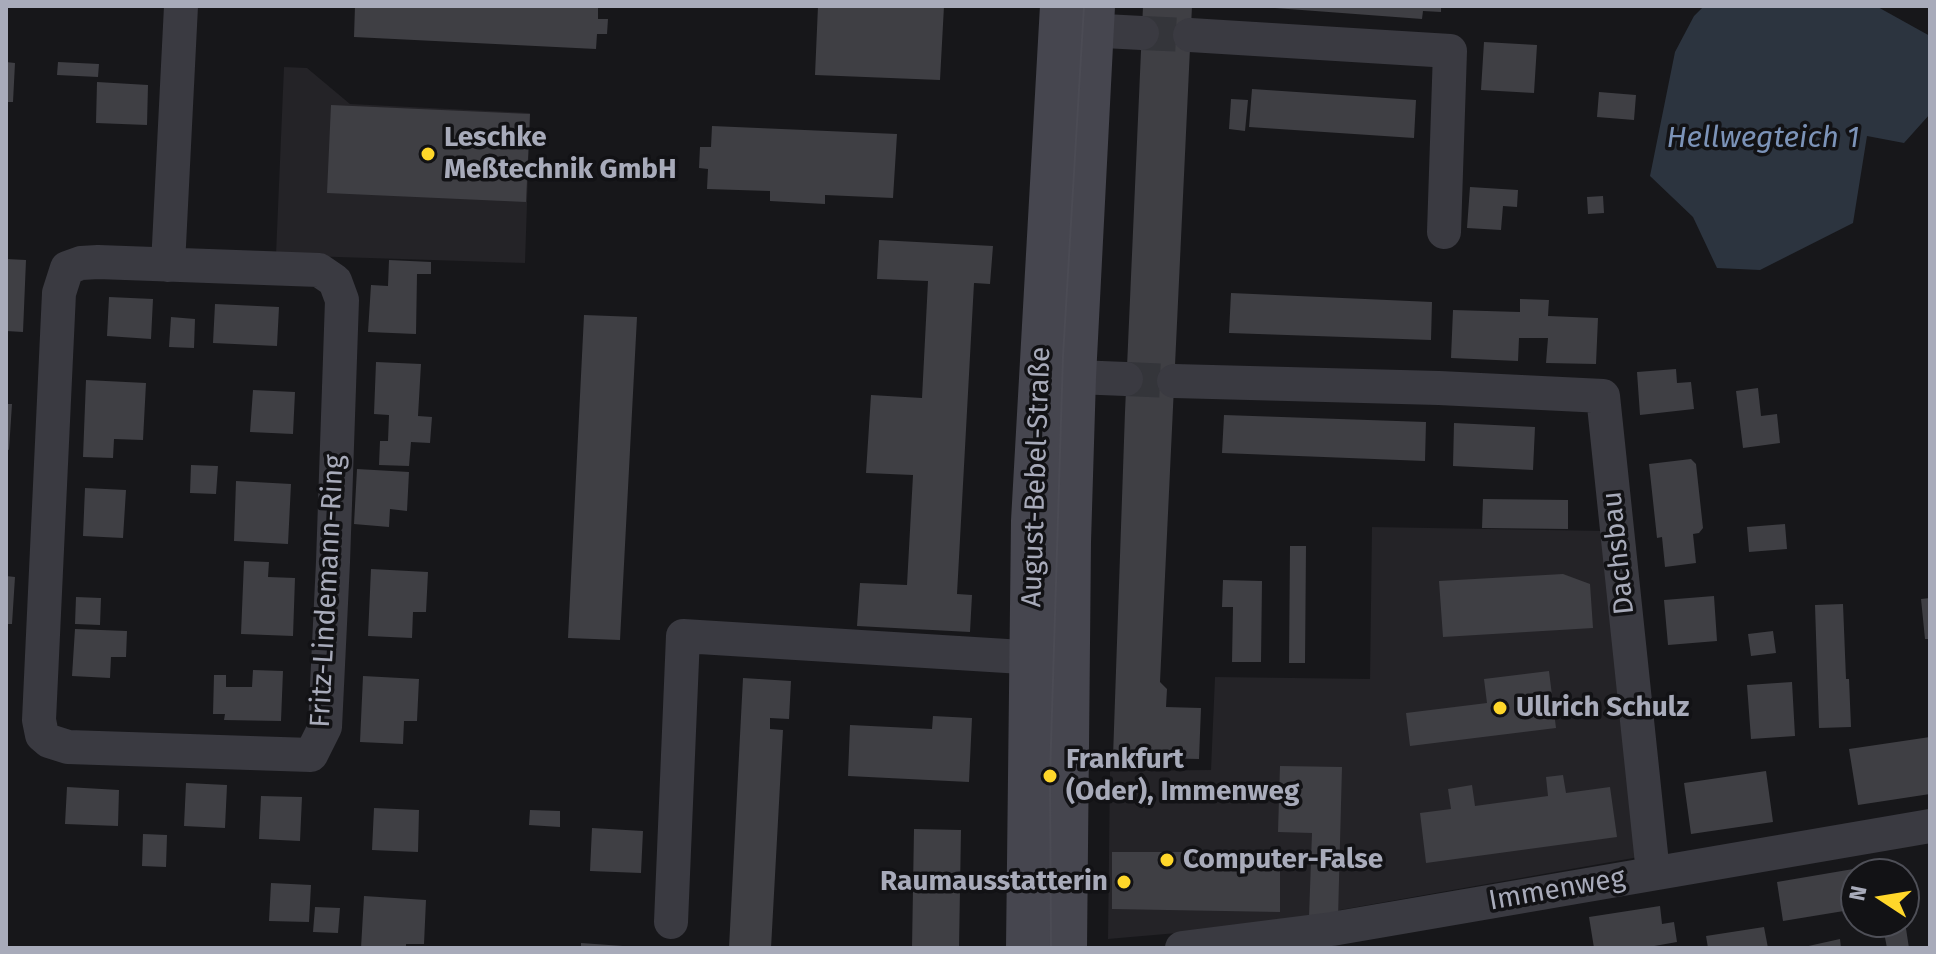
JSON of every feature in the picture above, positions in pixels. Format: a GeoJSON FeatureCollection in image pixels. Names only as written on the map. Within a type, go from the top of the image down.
{"type":"FeatureCollection","features":[{"type":"Feature","properties":{"kind":"street"},"geometry":{"type":"LineString","coordinates":[[168,265],[181,6]]}},
{"type":"Feature","properties":{"kind":"street"},"geometry":{"type":"LineString","coordinates":[[1076,18],[1142,33]]}},
{"type":"Feature","properties":{"kind":"street","name":"August-Bebel-Straße"},"geometry":{"type":"LineString","coordinates":[[1028,948],[1049,659],[1058,376],[1076,18]]}},
{"type":"Feature","properties":{"kind":"street"},"geometry":{"type":"LineString","coordinates":[[1190,35],[1450,51],[1444,232]]}},
{"type":"Feature","properties":{"kind":"street","name":"Fritz-Lindemann-Ring"},"geometry":{"type":"LineString","coordinates":[[81,263],[168,265],[319,270],[335,281],[342,300],[325,727],[311,755],[68,747],[49,741],[42,735],[39,720],[59,293],[67,268],[81,263]]}},
{"type":"Feature","properties":{"kind":"street"},"geometry":{"type":"LineString","coordinates":[[1058,376],[1126,379]]}},
{"type":"Feature","properties":{"kind":"street","name":"Dachsbau"},"geometry":{"type":"LineString","coordinates":[[1174,381],[1603,396],[1653,873]]}},
{"type":"Feature","properties":{"kind":"street"},"geometry":{"type":"LineString","coordinates":[[671,922],[683,636],[1049,659]]}},
{"type":"Feature","properties":{"kind":"street","name":"August-Bebel-Straße"},"geometry":{"type":"LineString","coordinates":[[1049,659],[1065,948]]}},
{"type":"Feature","properties":{"kind":"street","name":"Immenweg"},"geometry":{"type":"LineString","coordinates":[[1182,948],[1332,929],[1930,826]]}},
{"type":"Feature","properties":{"kind":"shaded area"},"geometry":{"type":"Polygon","coordinates":[[[284,67],[307,68],[350,104],[530,113],[525,263],[276,255],[284,67]]]}},
{"type":"Feature","properties":{"kind":"shaded area"},"geometry":{"type":"Polygon","coordinates":[[[1372,527],[1605,531],[1639,857],[1340,910],[1339,919],[1108,939],[1110,771],[1211,770],[1215,677],[1370,679],[1372,527]]]}},
{"type":"Feature","properties":{"kind":"water","name":"Hellwegteich 1"},"geometry":{"type":"Polygon","coordinates":[[[1704,6],[1876,6],[1930,36],[1930,114],[1904,143],[1867,136],[1853,223],[1760,270],[1717,268],[1693,217],[1650,176],[1675,52],[1694,16],[1704,6]]]}},
{"type":"Feature","properties":{"kind":"building"},"geometry":{"type":"Polygon","coordinates":[[[355,6],[598,6],[598,19],[608,19],[607,34],[597,34],[596,49],[354,37],[355,6]]]}},
{"type":"Feature","properties":{"kind":"building"},"geometry":{"type":"Polygon","coordinates":[[[818,6],[944,6],[940,80],[815,75],[818,6]]]}},
{"type":"Feature","properties":{"kind":"building"},"geometry":{"type":"Polygon","coordinates":[[[1143,6],[1192,6],[1160,682],[1167,689],[1166,707],[1201,708],[1199,759],[1113,757],[1143,6]]]}},
{"type":"Feature","properties":{"kind":"building"},"geometry":{"type":"Polygon","coordinates":[[[1275,6],[1441,6],[1441,12],[1423,11],[1422,19],[1275,6]]]}},
{"type":"Feature","properties":{"kind":"building"},"geometry":{"type":"Polygon","coordinates":[[[1484,42],[1537,45],[1534,93],[1481,90],[1484,42]]]}},
{"type":"Feature","properties":{"kind":"building"},"geometry":{"type":"Polygon","coordinates":[[[6,62],[15,63],[13,102],[6,102],[6,62]]]}},
{"type":"Feature","properties":{"kind":"building"},"geometry":{"type":"Polygon","coordinates":[[[58,62],[99,64],[98,77],[57,75],[58,62]]]}},
{"type":"Feature","properties":{"kind":"building"},"geometry":{"type":"Polygon","coordinates":[[[97,82],[148,85],[147,125],[96,123],[97,82]]]}},
{"type":"Feature","properties":{"kind":"building"},"geometry":{"type":"Polygon","coordinates":[[[1252,89],[1416,100],[1414,138],[1249,127],[1252,89]]]}},
{"type":"Feature","properties":{"kind":"building"},"geometry":{"type":"Polygon","coordinates":[[[1599,92],[1636,95],[1634,120],[1597,117],[1599,92]]]}},
{"type":"Feature","properties":{"kind":"building"},"geometry":{"type":"Polygon","coordinates":[[[1231,99],[1248,100],[1245,131],[1229,129],[1231,99]]]}},
{"type":"Feature","properties":{"kind":"building","name":"Leschke Meßtechnik GmbH"},"geometry":{"type":"Polygon","coordinates":[[[331,105],[530,114],[526,202],[327,193],[331,105]]]}},
{"type":"Feature","properties":{"kind":"building"},"geometry":{"type":"Polygon","coordinates":[[[712,126],[897,134],[893,198],[825,195],[825,204],[770,201],[770,191],[707,189],[708,169],[699,168],[700,147],[711,147],[712,126]]]}},
{"type":"Feature","properties":{"kind":"building"},"geometry":{"type":"Polygon","coordinates":[[[1470,187],[1518,190],[1517,207],[1503,206],[1501,230],[1467,228],[1470,187]]]}},
{"type":"Feature","properties":{"kind":"building"},"geometry":{"type":"Polygon","coordinates":[[[1603,196],[1604,213],[1588,214],[1587,197],[1603,196]]]}},
{"type":"Feature","properties":{"kind":"building"},"geometry":{"type":"Polygon","coordinates":[[[879,240],[993,246],[990,284],[974,283],[957,594],[972,595],[970,632],[857,626],[860,583],[907,585],[913,475],[866,473],[871,395],[922,398],[928,281],[877,279],[879,240]]]}},
{"type":"Feature","properties":{"kind":"building"},"geometry":{"type":"Polygon","coordinates":[[[6,259],[26,260],[23,332],[6,331],[6,259]]]}},
{"type":"Feature","properties":{"kind":"building"},"geometry":{"type":"Polygon","coordinates":[[[389,260],[431,262],[431,274],[417,274],[416,334],[368,332],[371,285],[388,286],[389,260]]]}},
{"type":"Feature","properties":{"kind":"building"},"geometry":{"type":"Polygon","coordinates":[[[1231,293],[1432,302],[1431,340],[1229,333],[1231,293]]]}},
{"type":"Feature","properties":{"kind":"building"},"geometry":{"type":"Polygon","coordinates":[[[109,297],[153,299],[151,339],[107,336],[109,297]]]}},
{"type":"Feature","properties":{"kind":"building"},"geometry":{"type":"Polygon","coordinates":[[[1520,299],[1549,300],[1548,316],[1598,318],[1596,364],[1546,363],[1548,338],[1519,338],[1518,361],[1451,358],[1453,310],[1520,312],[1520,299]]]}},
{"type":"Feature","properties":{"kind":"building"},"geometry":{"type":"Polygon","coordinates":[[[215,304],[279,307],[277,346],[213,343],[215,304]]]}},
{"type":"Feature","properties":{"kind":"building"},"geometry":{"type":"Polygon","coordinates":[[[584,315],[637,317],[620,640],[568,638],[584,315]]]}},
{"type":"Feature","properties":{"kind":"building"},"geometry":{"type":"Polygon","coordinates":[[[171,317],[195,319],[194,348],[169,347],[171,317]]]}},
{"type":"Feature","properties":{"kind":"building"},"geometry":{"type":"Polygon","coordinates":[[[376,362],[421,364],[418,416],[432,417],[430,443],[411,442],[409,466],[379,465],[380,441],[388,441],[389,415],[374,414],[376,362]]]}},
{"type":"Feature","properties":{"kind":"building"},"geometry":{"type":"Polygon","coordinates":[[[1676,369],[1677,383],[1691,382],[1694,409],[1640,415],[1637,372],[1676,369]]]}},
{"type":"Feature","properties":{"kind":"building"},"geometry":{"type":"Polygon","coordinates":[[[86,380],[146,383],[143,440],[114,439],[113,458],[83,457],[86,380]]]}},
{"type":"Feature","properties":{"kind":"building"},"geometry":{"type":"Polygon","coordinates":[[[1758,388],[1761,416],[1777,414],[1780,443],[1743,448],[1736,391],[1758,388]]]}},
{"type":"Feature","properties":{"kind":"building"},"geometry":{"type":"Polygon","coordinates":[[[253,390],[295,392],[293,434],[250,432],[253,390]]]}},
{"type":"Feature","properties":{"kind":"building"},"geometry":{"type":"Polygon","coordinates":[[[6,404],[12,404],[9,450],[6,449],[6,404]]]}},
{"type":"Feature","properties":{"kind":"building"},"geometry":{"type":"Polygon","coordinates":[[[1224,415],[1426,422],[1425,461],[1222,453],[1224,415]]]}},
{"type":"Feature","properties":{"kind":"building"},"geometry":{"type":"Polygon","coordinates":[[[1454,423],[1535,427],[1533,470],[1453,466],[1454,423]]]}},
{"type":"Feature","properties":{"kind":"building"},"geometry":{"type":"Polygon","coordinates":[[[1691,459],[1696,464],[1703,528],[1693,534],[1696,563],[1665,567],[1662,537],[1657,538],[1649,464],[1691,459]]]}},
{"type":"Feature","properties":{"kind":"building"},"geometry":{"type":"Polygon","coordinates":[[[191,465],[218,466],[216,494],[190,493],[191,465]]]}},
{"type":"Feature","properties":{"kind":"building"},"geometry":{"type":"Polygon","coordinates":[[[357,469],[409,472],[407,511],[390,509],[389,527],[354,524],[357,469]]]}},
{"type":"Feature","properties":{"kind":"building"},"geometry":{"type":"Polygon","coordinates":[[[236,481],[291,484],[288,544],[234,541],[236,481]]]}},
{"type":"Feature","properties":{"kind":"building"},"geometry":{"type":"Polygon","coordinates":[[[85,488],[126,490],[123,538],[83,536],[85,488]]]}},
{"type":"Feature","properties":{"kind":"building"},"geometry":{"type":"Polygon","coordinates":[[[1483,499],[1568,500],[1568,529],[1482,528],[1483,499]]]}},
{"type":"Feature","properties":{"kind":"building"},"geometry":{"type":"Polygon","coordinates":[[[1785,524],[1787,549],[1749,552],[1747,527],[1785,524]]]}},
{"type":"Feature","properties":{"kind":"building"},"geometry":{"type":"Polygon","coordinates":[[[1290,546],[1306,546],[1305,663],[1289,663],[1290,546]]]}},
{"type":"Feature","properties":{"kind":"building"},"geometry":{"type":"Polygon","coordinates":[[[244,561],[269,562],[268,577],[295,578],[293,636],[241,634],[244,561]]]}},
{"type":"Feature","properties":{"kind":"building"},"geometry":{"type":"Polygon","coordinates":[[[371,569],[428,572],[426,612],[413,612],[412,638],[368,636],[371,569]]]}},
{"type":"Feature","properties":{"kind":"building"},"geometry":{"type":"Polygon","coordinates":[[[1563,574],[1590,584],[1593,628],[1443,637],[1439,581],[1563,574]]]}},
{"type":"Feature","properties":{"kind":"building"},"geometry":{"type":"Polygon","coordinates":[[[6,576],[15,577],[12,624],[6,624],[6,576]]]}},
{"type":"Feature","properties":{"kind":"building"},"geometry":{"type":"Polygon","coordinates":[[[1223,580],[1262,581],[1261,662],[1232,662],[1233,607],[1222,607],[1223,580]]]}},
{"type":"Feature","properties":{"kind":"building"},"geometry":{"type":"Polygon","coordinates":[[[1714,596],[1717,641],[1668,645],[1664,600],[1714,596]]]}},
{"type":"Feature","properties":{"kind":"building"},"geometry":{"type":"Polygon","coordinates":[[[76,597],[101,598],[100,625],[75,624],[76,597]]]}},
{"type":"Feature","properties":{"kind":"building"},"geometry":{"type":"Polygon","coordinates":[[[1930,598],[1930,639],[1925,639],[1921,599],[1930,598]]]}},
{"type":"Feature","properties":{"kind":"building"},"geometry":{"type":"Polygon","coordinates":[[[1843,604],[1851,727],[1819,728],[1815,605],[1843,604]]]}},
{"type":"Feature","properties":{"kind":"building"},"geometry":{"type":"Polygon","coordinates":[[[75,629],[127,631],[126,657],[111,657],[110,678],[72,676],[75,629]]]}},
{"type":"Feature","properties":{"kind":"building"},"geometry":{"type":"Polygon","coordinates":[[[1773,631],[1776,653],[1751,656],[1748,634],[1773,631]]]}},
{"type":"Feature","properties":{"kind":"building"},"geometry":{"type":"Polygon","coordinates":[[[253,670],[283,671],[281,721],[224,720],[225,714],[213,714],[214,675],[226,675],[226,687],[252,687],[253,670]]]}},
{"type":"Feature","properties":{"kind":"building","name":"Ullrich Schulz"},"geometry":{"type":"Polygon","coordinates":[[[1549,671],[1556,728],[1410,746],[1406,713],[1487,703],[1484,679],[1549,671]]]}},
{"type":"Feature","properties":{"kind":"building"},"geometry":{"type":"Polygon","coordinates":[[[363,676],[419,679],[417,721],[404,721],[403,744],[360,742],[363,676]]]}},
{"type":"Feature","properties":{"kind":"building"},"geometry":{"type":"Polygon","coordinates":[[[743,678],[791,681],[789,719],[770,718],[770,729],[783,730],[771,948],[729,948],[743,678]]]}},
{"type":"Feature","properties":{"kind":"building"},"geometry":{"type":"Polygon","coordinates":[[[1792,682],[1795,736],[1751,739],[1747,685],[1792,682]]]}},
{"type":"Feature","properties":{"kind":"building"},"geometry":{"type":"Polygon","coordinates":[[[933,716],[972,718],[969,782],[848,776],[850,725],[932,729],[933,716]]]}},
{"type":"Feature","properties":{"kind":"building"},"geometry":{"type":"Polygon","coordinates":[[[1930,737],[1930,794],[1858,805],[1849,749],[1930,737]]]}},
{"type":"Feature","properties":{"kind":"building"},"geometry":{"type":"Polygon","coordinates":[[[1280,766],[1342,767],[1338,918],[1309,917],[1312,833],[1278,832],[1280,766]]]}},
{"type":"Feature","properties":{"kind":"building"},"geometry":{"type":"Polygon","coordinates":[[[1766,771],[1773,822],[1691,834],[1684,783],[1766,771]]]}},
{"type":"Feature","properties":{"kind":"building"},"geometry":{"type":"Polygon","coordinates":[[[1563,775],[1566,793],[1610,787],[1617,837],[1426,863],[1420,813],[1451,809],[1448,789],[1472,785],[1475,806],[1548,796],[1546,777],[1563,775]]]}},
{"type":"Feature","properties":{"kind":"building"},"geometry":{"type":"Polygon","coordinates":[[[186,783],[227,785],[225,828],[184,826],[186,783]]]}},
{"type":"Feature","properties":{"kind":"building"},"geometry":{"type":"Polygon","coordinates":[[[67,787],[119,790],[118,826],[65,824],[67,787]]]}},
{"type":"Feature","properties":{"kind":"building"},"geometry":{"type":"Polygon","coordinates":[[[261,796],[302,797],[300,841],[259,839],[261,796]]]}},
{"type":"Feature","properties":{"kind":"building"},"geometry":{"type":"Polygon","coordinates":[[[374,808],[419,810],[418,852],[372,850],[374,808]]]}},
{"type":"Feature","properties":{"kind":"building"},"geometry":{"type":"Polygon","coordinates":[[[530,810],[560,811],[560,827],[529,825],[530,810]]]}},
{"type":"Feature","properties":{"kind":"building"},"geometry":{"type":"Polygon","coordinates":[[[592,828],[643,831],[641,873],[590,871],[592,828]]]}},
{"type":"Feature","properties":{"kind":"building"},"geometry":{"type":"Polygon","coordinates":[[[914,829],[961,830],[959,948],[912,948],[914,829]]]}},
{"type":"Feature","properties":{"kind":"building"},"geometry":{"type":"Polygon","coordinates":[[[143,834],[167,835],[166,867],[142,866],[143,834]]]}},
{"type":"Feature","properties":{"kind":"building"},"geometry":{"type":"Polygon","coordinates":[[[1112,852],[1280,852],[1280,912],[1112,909],[1112,852]]]}},
{"type":"Feature","properties":{"kind":"building"},"geometry":{"type":"Polygon","coordinates":[[[1840,871],[1840,912],[1783,921],[1777,882],[1840,871]]]}},
{"type":"Feature","properties":{"kind":"building"},"geometry":{"type":"Polygon","coordinates":[[[271,883],[311,885],[309,922],[269,921],[271,883]]]}},
{"type":"Feature","properties":{"kind":"building"},"geometry":{"type":"Polygon","coordinates":[[[364,896],[426,900],[424,944],[406,944],[406,948],[361,948],[364,896]]]}},
{"type":"Feature","properties":{"kind":"building"},"geometry":{"type":"Polygon","coordinates":[[[1660,906],[1662,924],[1674,922],[1677,942],[1643,948],[1594,948],[1589,917],[1660,906]]]}},
{"type":"Feature","properties":{"kind":"building"},"geometry":{"type":"Polygon","coordinates":[[[315,907],[340,908],[338,933],[313,932],[315,907]]]}},
{"type":"Feature","properties":{"kind":"building"},"geometry":{"type":"Polygon","coordinates":[[[1764,927],[1768,948],[1708,948],[1706,936],[1764,927]]]}},
{"type":"Feature","properties":{"kind":"building"},"geometry":{"type":"Polygon","coordinates":[[[1885,938],[1907,938],[1909,948],[1887,948],[1885,938]]]}},
{"type":"Feature","properties":{"kind":"building"},"geometry":{"type":"Polygon","coordinates":[[[1840,939],[1841,948],[1804,948],[1804,947],[1840,939]]]}},
{"type":"Feature","properties":{"kind":"building"},"geometry":{"type":"Polygon","coordinates":[[[581,943],[623,946],[623,948],[581,948],[581,943]]]}},
{"type":"Feature","properties":{"kind":"tunnel"},"geometry":{"type":"LineString","coordinates":[[1142,33],[1190,35]]}},
{"type":"Feature","properties":{"kind":"tunnel"},"geometry":{"type":"LineString","coordinates":[[1126,379],[1174,381]]}},
{"type":"Feature","properties":{"kind":"tram line"},"geometry":{"type":"LineString","coordinates":[[1051,948],[1050,776],[1063,356],[1084,6]]}},
{"type":"Feature","properties":{"kind":"place","name":"Leschke Meßtechnik GmbH"},"geometry":{"type":"Point","coordinates":[428,154]}},
{"type":"Feature","properties":{"kind":"place","name":"Ullrich Schulz"},"geometry":{"type":"Point","coordinates":[1500,708]}},
{"type":"Feature","properties":{"kind":"place","name":"Frankfurt (Oder), Immenweg"},"geometry":{"type":"Point","coordinates":[1050,776]}},
{"type":"Feature","properties":{"kind":"place","name":"Computer-False"},"geometry":{"type":"Point","coordinates":[1167,860]}},
{"type":"Feature","properties":{"kind":"place","name":"Raumausstatterin"},"geometry":{"type":"Point","coordinates":[1124,882]}}]}
